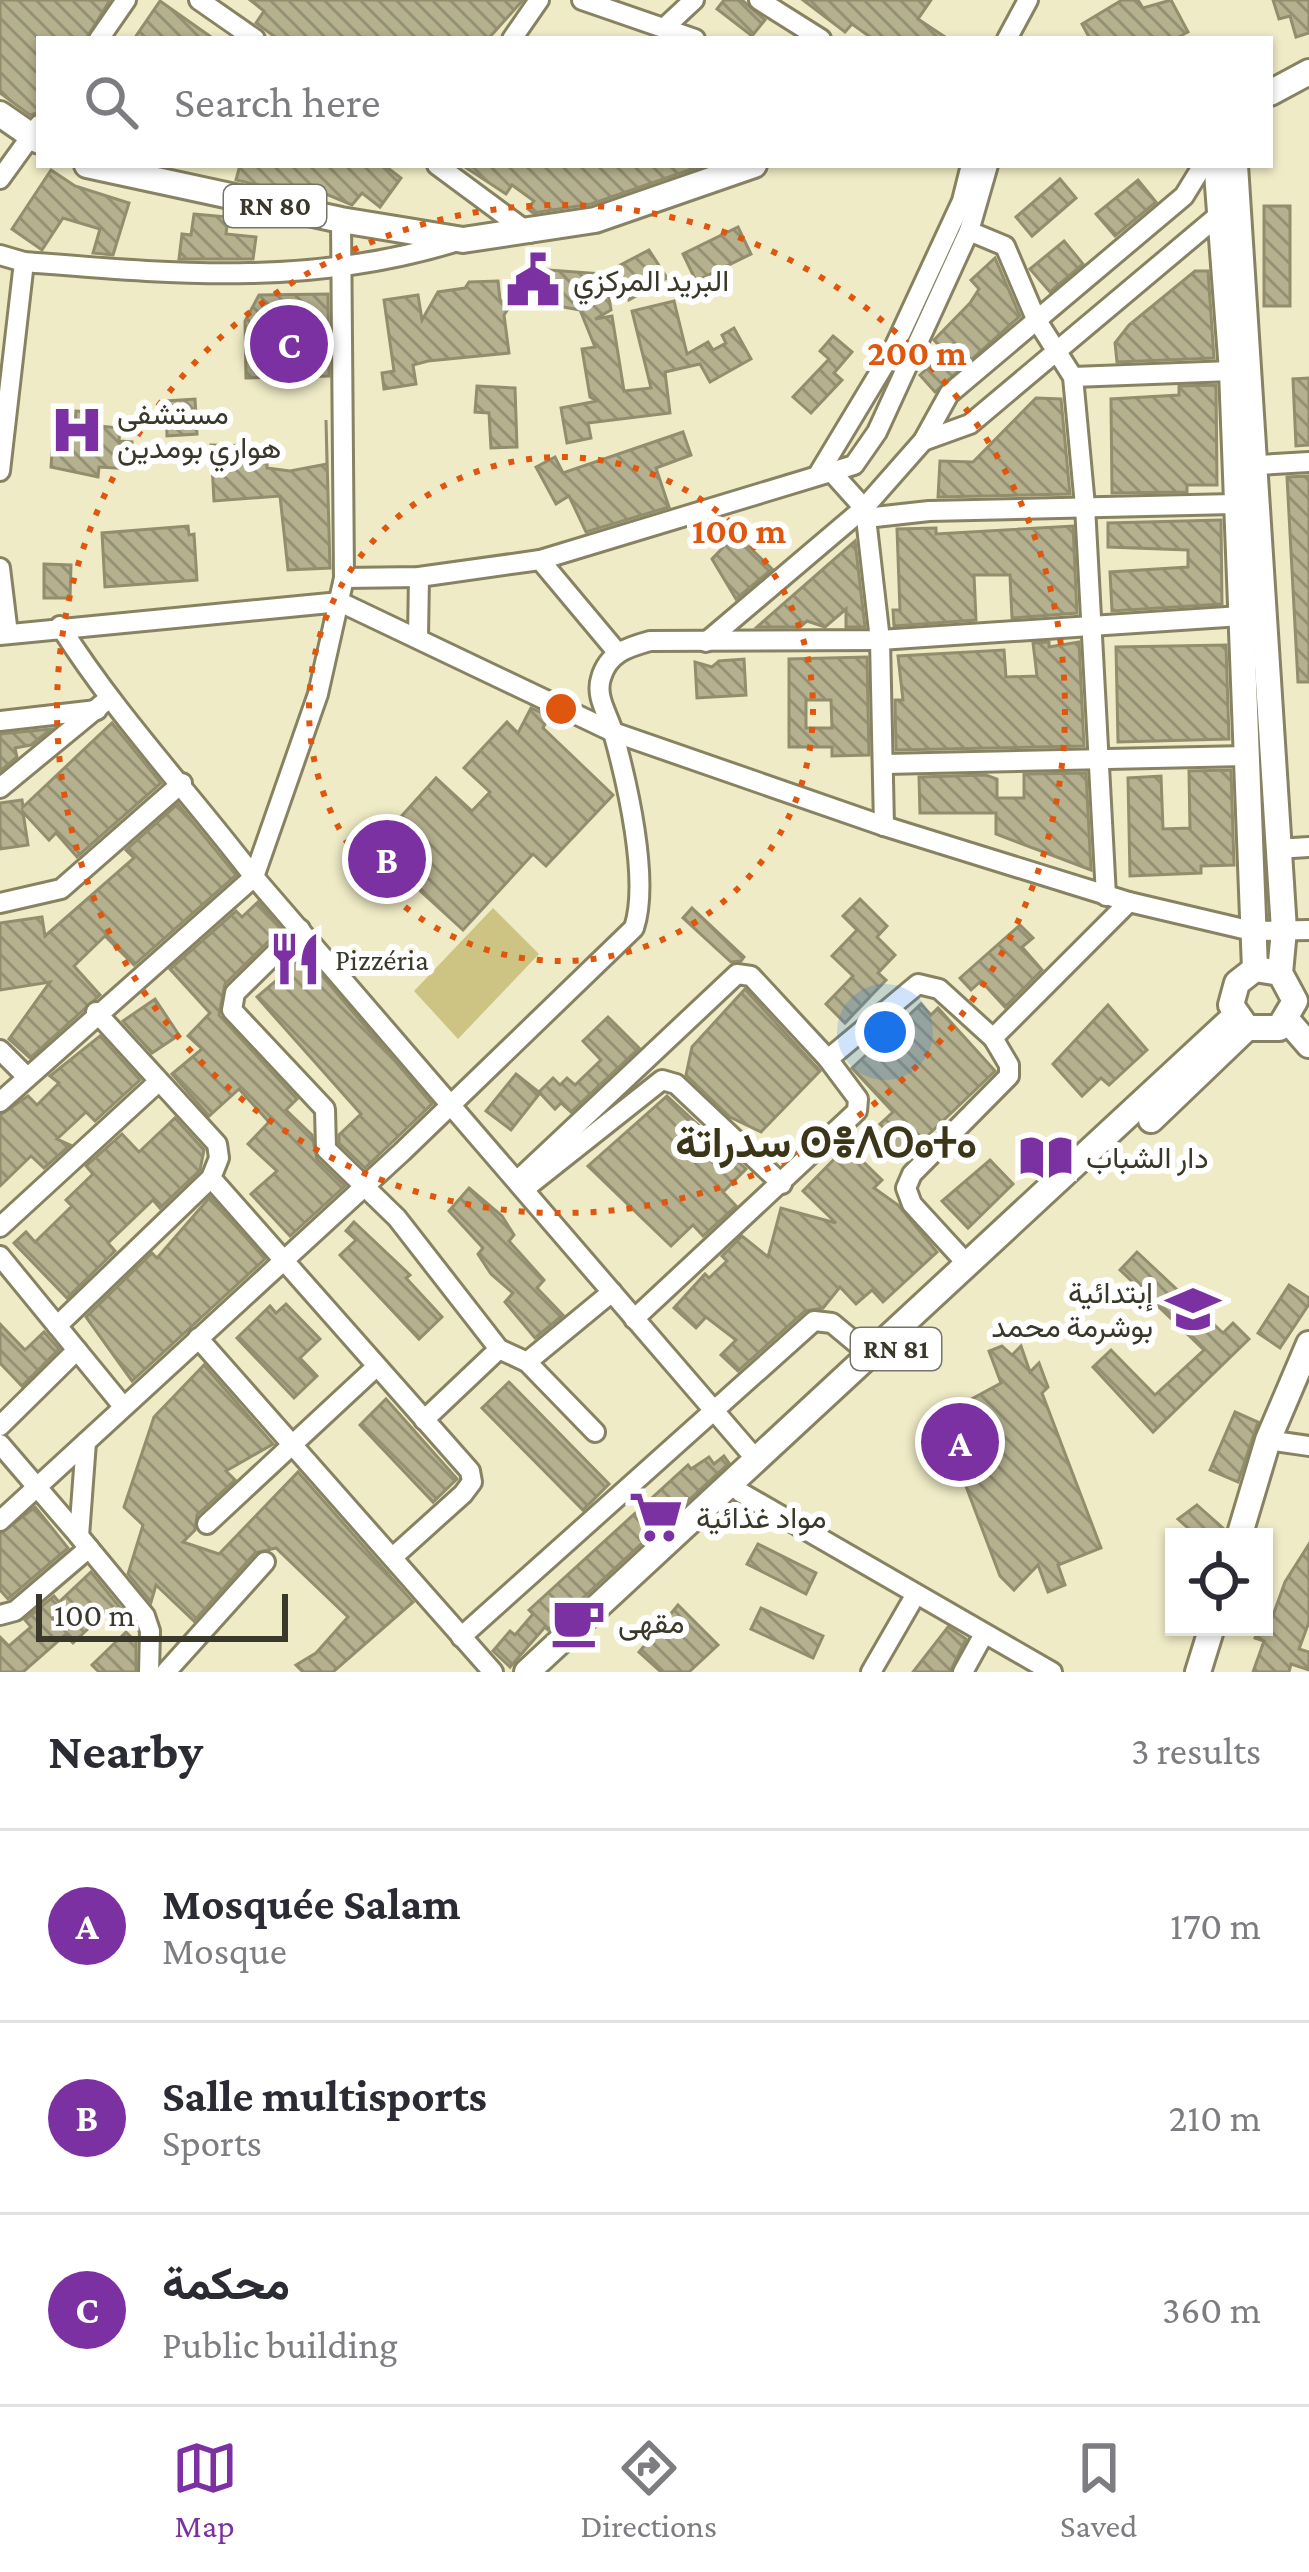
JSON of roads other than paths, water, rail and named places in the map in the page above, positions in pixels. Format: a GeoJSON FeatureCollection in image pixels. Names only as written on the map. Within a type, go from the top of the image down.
{"type":"FeatureCollection","features":[{"type":"Feature","properties":{"kind":"main road"},"geometry":{"type":"LineString","coordinates":[[0,114],[36,134]]}},
{"type":"Feature","properties":{"kind":"main road","name":"RN 80"},"geometry":{"type":"LineString","coordinates":[[101,168],[341,220],[464,240],[529,233],[674,197],[746,168]]}},
{"type":"Feature","properties":{"kind":"main road"},"geometry":{"type":"LineString","coordinates":[[1215,168],[1276,848],[1297,930],[1268,971],[1245,974],[1232,993],[1241,1022]]}},
{"type":"Feature","properties":{"kind":"main road"},"geometry":{"type":"LineString","coordinates":[[1216,168],[1238,192],[1244,466],[1234,503],[1252,931],[1268,971],[1294,990],[1288,1021],[1269,1032],[1241,1022]]}},
{"type":"Feature","properties":{"kind":"main road"},"geometry":{"type":"LineString","coordinates":[[1288,1021],[1309,1045]]}},
{"type":"Feature","properties":{"kind":"main road"},"geometry":{"type":"LineString","coordinates":[[526,1672],[754,1456],[1241,1022]]}},
{"type":"Feature","properties":{"kind":"main road","name":"RN 81"},"geometry":{"type":"LineString","coordinates":[[547,1672],[1241,1022]]}},
{"type":"Feature","properties":{"kind":"main road"},"geometry":{"type":"LineString","coordinates":[[1242,1528],[1268,1440],[1309,1344]]}},
{"type":"Feature","properties":{"kind":"main road"},"geometry":{"type":"LineString","coordinates":[[1198,1672],[1209,1636]]}},
{"type":"Feature","properties":{"kind":"street"},"geometry":{"type":"LineString","coordinates":[[101,36],[126,0]]}},
{"type":"Feature","properties":{"kind":"street"},"geometry":{"type":"LineString","coordinates":[[199,0],[251,36]]}},
{"type":"Feature","properties":{"kind":"street"},"geometry":{"type":"LineString","coordinates":[[514,36],[539,0]]}},
{"type":"Feature","properties":{"kind":"street"},"geometry":{"type":"LineString","coordinates":[[582,0],[688,36]]}},
{"type":"Feature","properties":{"kind":"street"},"geometry":{"type":"LineString","coordinates":[[665,27],[694,0]]}},
{"type":"Feature","properties":{"kind":"street"},"geometry":{"type":"LineString","coordinates":[[759,0],[816,36]]}},
{"type":"Feature","properties":{"kind":"street"},"geometry":{"type":"LineString","coordinates":[[1008,36],[1028,0]]}},
{"type":"Feature","properties":{"kind":"street"},"geometry":{"type":"LineString","coordinates":[[0,179],[36,134]]}},
{"type":"Feature","properties":{"kind":"street"},"geometry":{"type":"LineString","coordinates":[[440,168],[529,233]]}},
{"type":"Feature","properties":{"kind":"street"},"geometry":{"type":"LineString","coordinates":[[825,472],[892,352],[962,201],[970,168]]}},
{"type":"Feature","properties":{"kind":"street"},"geometry":{"type":"LineString","coordinates":[[344,578],[418,577],[540,560],[854,465],[877,433],[969,231],[987,168]]}},
{"type":"Feature","properties":{"kind":"street"},"geometry":{"type":"LineString","coordinates":[[706,642],[865,513],[923,441],[950,394],[1214,168]]}},
{"type":"Feature","properties":{"kind":"street"},"geometry":{"type":"LineString","coordinates":[[923,441],[970,424],[1054,348],[1222,213],[1238,192]]}},
{"type":"Feature","properties":{"kind":"street"},"geometry":{"type":"LineString","coordinates":[[0,1102],[96,1012],[254,877],[318,694],[344,578],[341,220]]}},
{"type":"Feature","properties":{"kind":"street"},"geometry":{"type":"LineString","coordinates":[[969,231],[1010,252],[1036,319],[1073,377],[1085,506],[1106,896]]}},
{"type":"Feature","properties":{"kind":"street"},"geometry":{"type":"LineString","coordinates":[[0,255],[24,262],[226,278],[408,257],[464,240]]}},
{"type":"Feature","properties":{"kind":"street"},"geometry":{"type":"LineString","coordinates":[[0,471],[5,386],[24,262]]}},
{"type":"Feature","properties":{"kind":"street"},"geometry":{"type":"LineString","coordinates":[[1073,377],[1232,371]]}},
{"type":"Feature","properties":{"kind":"street"},"geometry":{"type":"LineString","coordinates":[[1244,466],[1309,462]]}},
{"type":"Feature","properties":{"kind":"street"},"geometry":{"type":"LineString","coordinates":[[825,472],[865,513],[880,640],[884,826]]}},
{"type":"Feature","properties":{"kind":"street"},"geometry":{"type":"LineString","coordinates":[[865,513],[1234,503]]}},
{"type":"Feature","properties":{"kind":"street"},"geometry":{"type":"LineString","coordinates":[[540,560],[617,652]]}},
{"type":"Feature","properties":{"kind":"street"},"geometry":{"type":"LineString","coordinates":[[0,568],[4,634],[340,602],[613,732],[884,826],[1129,902],[1252,931],[1297,930]]}},
{"type":"Feature","properties":{"kind":"street"},"geometry":{"type":"LineString","coordinates":[[418,577],[418,636]]}},
{"type":"Feature","properties":{"kind":"street"},"geometry":{"type":"LineString","coordinates":[[0,1521],[451,1106],[634,928],[642,886],[613,732],[598,692],[602,674],[617,652],[650,641],[880,640],[1241,616]]}},
{"type":"Feature","properties":{"kind":"street"},"geometry":{"type":"LineString","coordinates":[[61,626],[102,705],[182,783],[254,877],[754,1456]]}},
{"type":"Feature","properties":{"kind":"street"},"geometry":{"type":"LineString","coordinates":[[0,721],[102,705]]}},
{"type":"Feature","properties":{"kind":"street"},"geometry":{"type":"LineString","coordinates":[[0,788],[102,705]]}},
{"type":"Feature","properties":{"kind":"street"},"geometry":{"type":"LineString","coordinates":[[885,764],[1246,756]]}},
{"type":"Feature","properties":{"kind":"street"},"geometry":{"type":"LineString","coordinates":[[0,903],[61,889],[182,783]]}},
{"type":"Feature","properties":{"kind":"street"},"geometry":{"type":"LineString","coordinates":[[1276,848],[1309,847]]}},
{"type":"Feature","properties":{"kind":"street"},"geometry":{"type":"LineString","coordinates":[[993,1038],[1129,902]]}},
{"type":"Feature","properties":{"kind":"street"},"geometry":{"type":"LineString","coordinates":[[300,929],[235,993],[232,1010],[325,1109],[323,1144],[365,1185],[500,1349],[527,1362],[596,1432]]}},
{"type":"Feature","properties":{"kind":"street"},"geometry":{"type":"LineString","coordinates":[[523,1183],[737,974],[751,976],[828,1059],[858,1099],[857,1111],[634,1319]]}},
{"type":"Feature","properties":{"kind":"street"},"geometry":{"type":"LineString","coordinates":[[828,1059],[918,985],[939,989],[993,1038],[1010,1064],[1009,1076],[912,1174],[906,1188],[912,1204],[967,1264]]}},
{"type":"Feature","properties":{"kind":"street"},"geometry":{"type":"LineString","coordinates":[[57,1326],[211,1178],[219,1159],[217,1144],[96,1012]]}},
{"type":"Feature","properties":{"kind":"street"},"geometry":{"type":"LineString","coordinates":[[0,1050],[26,1076]]}},
{"type":"Feature","properties":{"kind":"street"},"geometry":{"type":"LineString","coordinates":[[523,1183],[662,1080],[676,1084],[782,1184]]}},
{"type":"Feature","properties":{"kind":"street"},"geometry":{"type":"LineString","coordinates":[[0,1227],[157,1083]]}},
{"type":"Feature","properties":{"kind":"street"},"geometry":{"type":"LineString","coordinates":[[211,1178],[464,1462],[472,1482],[393,1557]]}},
{"type":"Feature","properties":{"kind":"street"},"geometry":{"type":"LineString","coordinates":[[0,1256],[122,1405]]}},
{"type":"Feature","properties":{"kind":"street"},"geometry":{"type":"LineString","coordinates":[[0,1289],[16,1275]]}},
{"type":"Feature","properties":{"kind":"street"},"geometry":{"type":"LineString","coordinates":[[527,1362],[612,1292]]}},
{"type":"Feature","properties":{"kind":"street"},"geometry":{"type":"LineString","coordinates":[[461,1637],[814,1322],[832,1323],[868,1353]]}},
{"type":"Feature","properties":{"kind":"street"},"geometry":{"type":"LineString","coordinates":[[198,1338],[295,1442],[493,1672]]}},
{"type":"Feature","properties":{"kind":"street"},"geometry":{"type":"LineString","coordinates":[[424,1420],[500,1349]]}},
{"type":"Feature","properties":{"kind":"street"},"geometry":{"type":"LineString","coordinates":[[0,1426],[77,1350]]}},
{"type":"Feature","properties":{"kind":"street"},"geometry":{"type":"LineString","coordinates":[[207,1524],[376,1367]]}},
{"type":"Feature","properties":{"kind":"street"},"geometry":{"type":"LineString","coordinates":[[1268,1440],[1309,1446]]}},
{"type":"Feature","properties":{"kind":"street"},"geometry":{"type":"LineString","coordinates":[[0,1615],[15,1611],[84,1542],[86,1442]]}},
{"type":"Feature","properties":{"kind":"street"},"geometry":{"type":"LineString","coordinates":[[0,1444],[41,1486],[145,1616],[149,1672]]}},
{"type":"Feature","properties":{"kind":"street"},"geometry":{"type":"LineString","coordinates":[[740,1492],[1052,1672]]}},
{"type":"Feature","properties":{"kind":"street"},"geometry":{"type":"LineString","coordinates":[[166,1672],[265,1562]]}},
{"type":"Feature","properties":{"kind":"street"},"geometry":{"type":"LineString","coordinates":[[871,1672],[916,1594]]}},
{"type":"Feature","properties":{"kind":"street"},"geometry":{"type":"LineString","coordinates":[[963,1672],[984,1634]]}},
{"type":"Feature","properties":{"kind":"place","name":"البريد المركزي"},"geometry":{"type":"Point","coordinates":[533,280]}},
{"type":"Feature","properties":{"kind":"place","name":"محكمة"},"geometry":{"type":"Point","coordinates":[289,344]}},
{"type":"Feature","properties":{"kind":"place","name":"مستشفى هواري بومدين"},"geometry":{"type":"Point","coordinates":[77,430]}},
{"type":"Feature","properties":{"kind":"place","name":"Salle multisports"},"geometry":{"type":"Point","coordinates":[387,859]}},
{"type":"Feature","properties":{"kind":"place","name":"Pizzéria"},"geometry":{"type":"Point","coordinates":[295,959]}},
{"type":"Feature","properties":{"kind":"place","name":"دار الشباب"},"geometry":{"type":"Point","coordinates":[1046,1157]}},
{"type":"Feature","properties":{"kind":"place","name":"إبتدائية بوشرمة محمد"},"geometry":{"type":"Point","coordinates":[1193,1309]}},
{"type":"Feature","properties":{"kind":"place","name":"Mosquée Salam"},"geometry":{"type":"Point","coordinates":[960,1442]}},
{"type":"Feature","properties":{"kind":"place","name":"مواد غذائية"},"geometry":{"type":"Point","coordinates":[656,1517]}},
{"type":"Feature","properties":{"kind":"place","name":"مقهى"},"geometry":{"type":"Point","coordinates":[578,1622]}},
{"type":"Feature","properties":{"kind":"district","name":"سدراتة ⵙⴻⴷⵔⴰⵜⴰ"},"geometry":{"type":"Point","coordinates":[826,1142]}}]}
